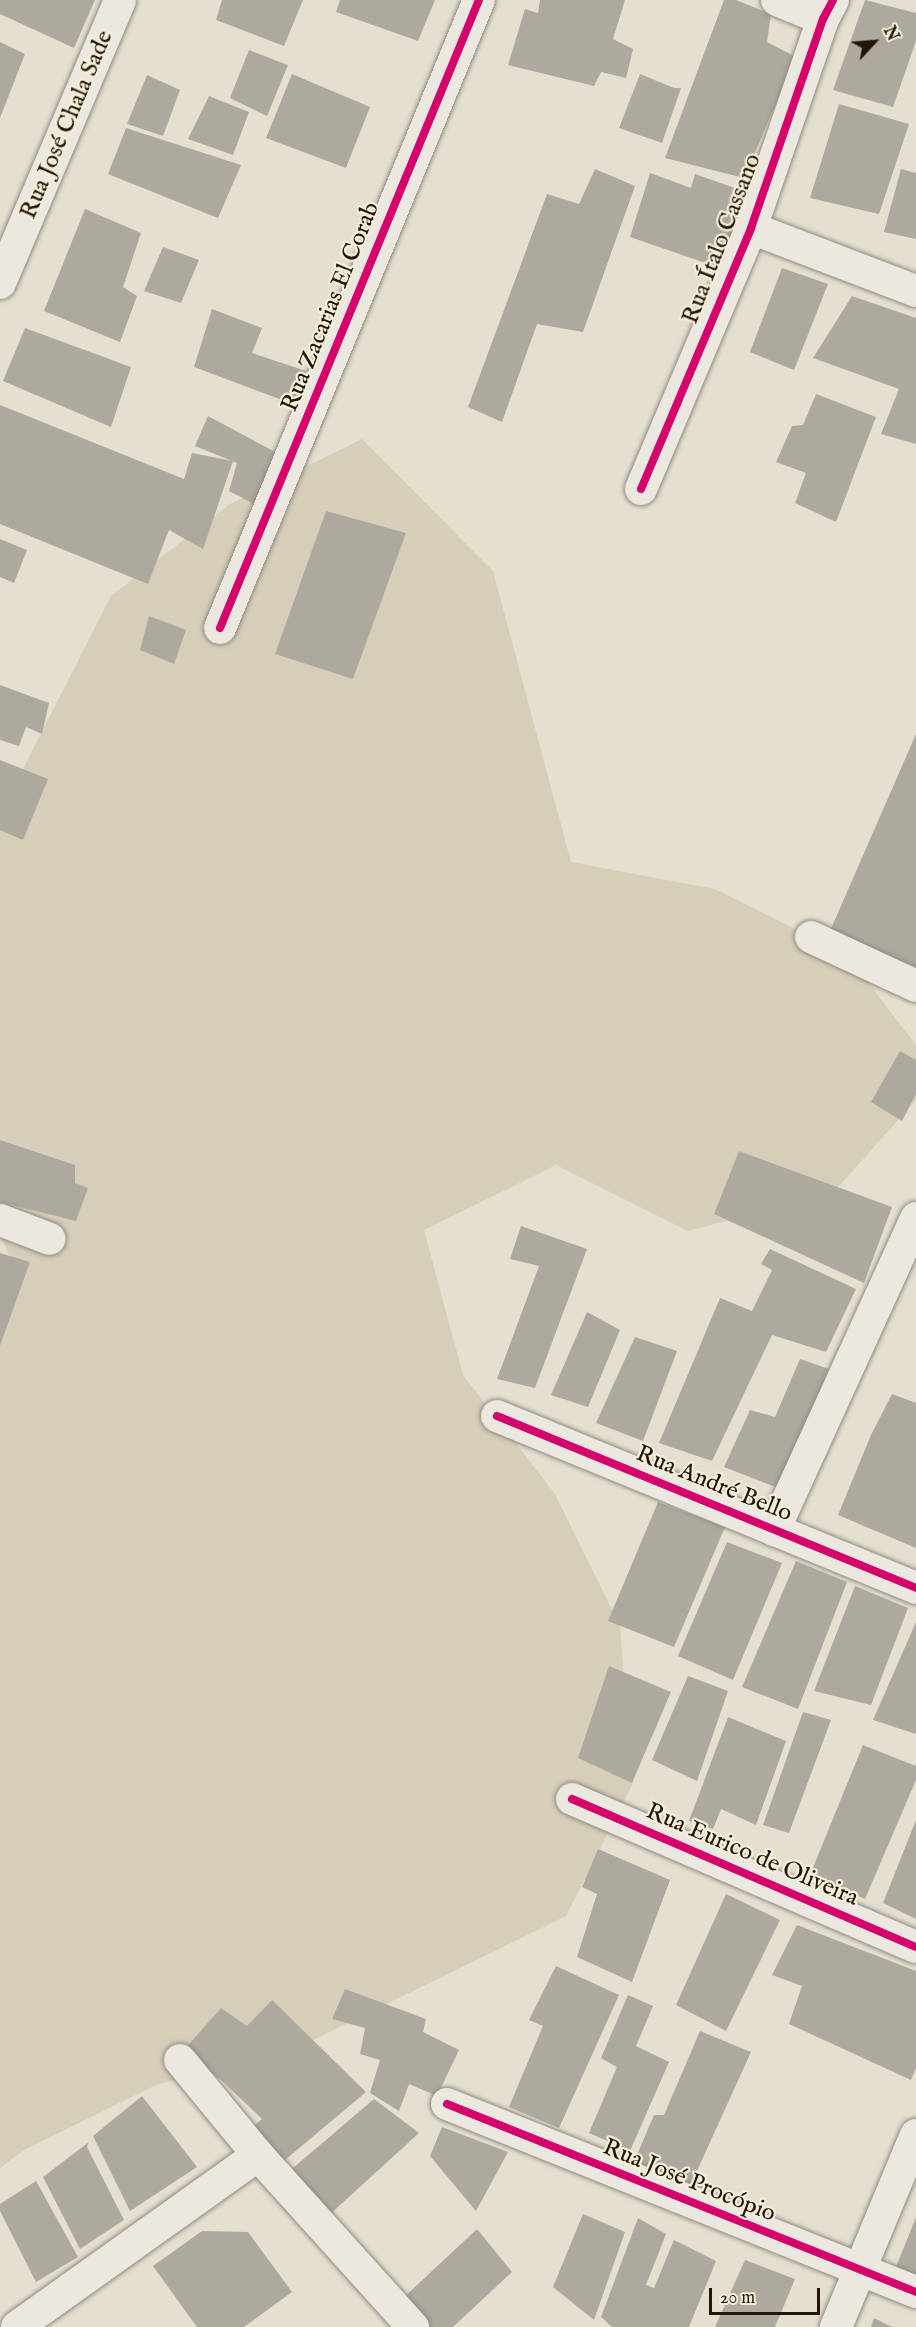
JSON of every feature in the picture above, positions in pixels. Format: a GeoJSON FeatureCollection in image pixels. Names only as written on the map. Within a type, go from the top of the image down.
{"type":"FeatureCollection","features":[{"type":"Feature","properties":{"kind":"street","name":"Rua José Chala Sade"},"geometry":{"type":"LineString","coordinates":[[0,283],[120,0]]}},
{"type":"Feature","properties":{"kind":"street","name":"Rua Zacarias El Corab"},"geometry":{"type":"LineString","coordinates":[[220,628],[479,0]]}},
{"type":"Feature","properties":{"kind":"street"},"geometry":{"type":"LineString","coordinates":[[777,0],[828,10]]}},
{"type":"Feature","properties":{"kind":"street","name":"Rua Ítalo Cassano"},"geometry":{"type":"LineString","coordinates":[[640,489],[751,228],[828,10]]}},
{"type":"Feature","properties":{"kind":"street"},"geometry":{"type":"LineString","coordinates":[[751,228],[916,291]]}},
{"type":"Feature","properties":{"kind":"street"},"geometry":{"type":"LineString","coordinates":[[811,937],[916,986]]}},
{"type":"Feature","properties":{"kind":"street"},"geometry":{"type":"LineString","coordinates":[[774,1530],[916,1218]]}},
{"type":"Feature","properties":{"kind":"street"},"geometry":{"type":"LineString","coordinates":[[0,1220],[50,1239]]}},
{"type":"Feature","properties":{"kind":"street","name":"Rua André Bello"},"geometry":{"type":"LineString","coordinates":[[496,1416],[916,1588]]}},
{"type":"Feature","properties":{"kind":"street","name":"Rua Eurico de Oliveira"},"geometry":{"type":"LineString","coordinates":[[572,1799],[916,1947]]}},
{"type":"Feature","properties":{"kind":"street"},"geometry":{"type":"LineString","coordinates":[[180,2060],[258,2155],[413,2327]]}},
{"type":"Feature","properties":{"kind":"street","name":"Rua José Procópio"},"geometry":{"type":"LineString","coordinates":[[447,2104],[916,2292]]}},
{"type":"Feature","properties":{"kind":"street"},"geometry":{"type":"LineString","coordinates":[[836,2327],[916,2134]]}},
{"type":"Feature","properties":{"kind":"street"},"geometry":{"type":"LineString","coordinates":[[17,2327],[258,2155]]}},
{"type":"Feature","properties":{"kind":"shaded area"},"geometry":{"type":"Polygon","coordinates":[[[362,439],[493,571],[571,862],[715,889],[847,955],[916,1045],[916,1100],[833,1193],[688,1231],[556,1165],[424,1230],[463,1375],[555,1494],[620,1626],[632,1785],[566,1916],[301,2046],[156,2085],[24,2150],[0,2168],[0,1284],[15,1267],[0,1236],[0,814],[111,596],[230,504],[362,439]]]}},
{"type":"Feature","properties":{"kind":"building"},"geometry":{"type":"Polygon","coordinates":[[[0,0],[95,0],[74,48],[0,14],[0,0]]]}},
{"type":"Feature","properties":{"kind":"building"},"geometry":{"type":"Polygon","coordinates":[[[222,0],[303,0],[284,46],[216,20],[222,0]]]}},
{"type":"Feature","properties":{"kind":"building"},"geometry":{"type":"Polygon","coordinates":[[[340,0],[435,0],[418,41],[336,12],[340,0]]]}},
{"type":"Feature","properties":{"kind":"building"},"geometry":{"type":"Polygon","coordinates":[[[540,0],[625,0],[613,39],[633,49],[626,78],[601,72],[594,86],[508,65],[525,9],[538,13],[540,0]]]}},
{"type":"Feature","properties":{"kind":"building"},"geometry":{"type":"Polygon","coordinates":[[[724,0],[736,0],[771,14],[767,42],[796,57],[744,178],[665,158],[724,0]]]}},
{"type":"Feature","properties":{"kind":"building"},"geometry":{"type":"Polygon","coordinates":[[[865,0],[916,13],[916,41],[893,107],[833,90],[865,0]]]}},
{"type":"Feature","properties":{"kind":"building"},"geometry":{"type":"Polygon","coordinates":[[[0,42],[25,54],[0,118],[0,42]]]}},
{"type":"Feature","properties":{"kind":"building"},"geometry":{"type":"Polygon","coordinates":[[[249,50],[288,65],[267,116],[230,98],[249,50]]]}},
{"type":"Feature","properties":{"kind":"building"},"geometry":{"type":"Polygon","coordinates":[[[292,74],[370,107],[346,168],[266,138],[292,74]]]}},
{"type":"Feature","properties":{"kind":"building"},"geometry":{"type":"Polygon","coordinates":[[[640,74],[674,88],[681,88],[662,143],[619,128],[640,74]]]}},
{"type":"Feature","properties":{"kind":"building"},"geometry":{"type":"Polygon","coordinates":[[[147,75],[180,90],[163,136],[127,124],[147,75]]]}},
{"type":"Feature","properties":{"kind":"building"},"geometry":{"type":"Polygon","coordinates":[[[209,96],[249,112],[233,155],[188,139],[209,96]]]}},
{"type":"Feature","properties":{"kind":"building"},"geometry":{"type":"Polygon","coordinates":[[[839,104],[909,124],[879,214],[810,198],[839,104]]]}},
{"type":"Feature","properties":{"kind":"building"},"geometry":{"type":"Polygon","coordinates":[[[126,128],[241,165],[218,218],[108,174],[126,128]]]}},
{"type":"Feature","properties":{"kind":"building"},"geometry":{"type":"Polygon","coordinates":[[[595,169],[635,186],[583,332],[537,324],[502,422],[468,407],[547,194],[579,204],[595,169]]]}},
{"type":"Feature","properties":{"kind":"building"},"geometry":{"type":"Polygon","coordinates":[[[901,169],[916,173],[916,239],[884,232],[901,169]]]}},
{"type":"Feature","properties":{"kind":"building"},"geometry":{"type":"Polygon","coordinates":[[[650,173],[691,188],[695,174],[749,193],[720,268],[630,237],[650,173]]]}},
{"type":"Feature","properties":{"kind":"building"},"geometry":{"type":"Polygon","coordinates":[[[85,209],[141,233],[123,287],[137,296],[120,342],[44,311],[85,209]]]}},
{"type":"Feature","properties":{"kind":"building"},"geometry":{"type":"Polygon","coordinates":[[[163,247],[199,260],[181,303],[144,291],[163,247]]]}},
{"type":"Feature","properties":{"kind":"building"},"geometry":{"type":"Polygon","coordinates":[[[782,268],[828,284],[794,370],[750,352],[782,268]]]}},
{"type":"Feature","properties":{"kind":"building"},"geometry":{"type":"Polygon","coordinates":[[[852,296],[916,318],[916,444],[881,434],[899,389],[813,358],[852,296]]]}},
{"type":"Feature","properties":{"kind":"building"},"geometry":{"type":"Polygon","coordinates":[[[212,309],[262,328],[252,353],[306,371],[293,404],[194,367],[212,309]]]}},
{"type":"Feature","properties":{"kind":"building"},"geometry":{"type":"Polygon","coordinates":[[[25,328],[131,367],[111,427],[3,381],[25,328]]]}},
{"type":"Feature","properties":{"kind":"building"},"geometry":{"type":"Polygon","coordinates":[[[816,394],[876,417],[836,522],[795,503],[806,473],[776,462],[792,426],[803,425],[816,394]]]}},
{"type":"Feature","properties":{"kind":"building"},"geometry":{"type":"Polygon","coordinates":[[[0,405],[184,479],[192,453],[233,461],[203,549],[169,530],[148,584],[0,524],[0,405]]]}},
{"type":"Feature","properties":{"kind":"building"},"geometry":{"type":"Polygon","coordinates":[[[208,416],[275,452],[254,504],[229,491],[237,463],[195,446],[208,416]]]}},
{"type":"Feature","properties":{"kind":"building"},"geometry":{"type":"Polygon","coordinates":[[[326,511],[406,533],[353,679],[275,654],[326,511]]]}},
{"type":"Feature","properties":{"kind":"building"},"geometry":{"type":"Polygon","coordinates":[[[0,539],[27,550],[14,583],[0,577],[0,539]]]}},
{"type":"Feature","properties":{"kind":"building"},"geometry":{"type":"Polygon","coordinates":[[[149,616],[186,630],[174,664],[140,650],[149,616]]]}},
{"type":"Feature","properties":{"kind":"building"},"geometry":{"type":"Polygon","coordinates":[[[0,685],[49,703],[42,734],[26,727],[19,746],[0,740],[0,685]]]}},
{"type":"Feature","properties":{"kind":"building"},"geometry":{"type":"Polygon","coordinates":[[[916,734],[916,967],[830,931],[916,734]]]}},
{"type":"Feature","properties":{"kind":"building"},"geometry":{"type":"Polygon","coordinates":[[[0,760],[48,779],[23,840],[0,830],[0,760]]]}},
{"type":"Feature","properties":{"kind":"building"},"geometry":{"type":"Polygon","coordinates":[[[900,1051],[916,1060],[916,1094],[902,1121],[871,1102],[900,1051]]]}},
{"type":"Feature","properties":{"kind":"building"},"geometry":{"type":"Polygon","coordinates":[[[0,1140],[75,1165],[75,1183],[88,1188],[76,1221],[0,1202],[0,1140]]]}},
{"type":"Feature","properties":{"kind":"building"},"geometry":{"type":"Polygon","coordinates":[[[739,1151],[892,1207],[864,1283],[714,1214],[739,1151]]]}},
{"type":"Feature","properties":{"kind":"building"},"geometry":{"type":"Polygon","coordinates":[[[521,1226],[587,1249],[535,1388],[497,1379],[539,1266],[510,1259],[521,1226]]]}},
{"type":"Feature","properties":{"kind":"building"},"geometry":{"type":"Polygon","coordinates":[[[770,1249],[856,1289],[826,1352],[772,1335],[712,1461],[659,1443],[720,1298],[752,1311],[772,1270],[761,1264],[770,1249]]]}},
{"type":"Feature","properties":{"kind":"building"},"geometry":{"type":"Polygon","coordinates":[[[0,1253],[30,1262],[0,1346],[0,1253]]]}},
{"type":"Feature","properties":{"kind":"building"},"geometry":{"type":"Polygon","coordinates":[[[587,1312],[620,1330],[588,1407],[551,1395],[587,1312]]]}},
{"type":"Feature","properties":{"kind":"building"},"geometry":{"type":"Polygon","coordinates":[[[635,1337],[677,1351],[643,1441],[596,1423],[635,1337]]]}},
{"type":"Feature","properties":{"kind":"building"},"geometry":{"type":"Polygon","coordinates":[[[800,1359],[829,1369],[781,1489],[724,1467],[750,1410],[775,1417],[800,1359]]]}},
{"type":"Feature","properties":{"kind":"building"},"geometry":{"type":"Polygon","coordinates":[[[892,1394],[916,1403],[916,1548],[838,1515],[871,1435],[892,1394]]]}},
{"type":"Feature","properties":{"kind":"building"},"geometry":{"type":"Polygon","coordinates":[[[658,1502],[725,1527],[674,1647],[608,1621],[658,1502]]]}},
{"type":"Feature","properties":{"kind":"building"},"geometry":{"type":"Polygon","coordinates":[[[727,1542],[782,1563],[733,1680],[678,1656],[727,1542]]]}},
{"type":"Feature","properties":{"kind":"building"},"geometry":{"type":"Polygon","coordinates":[[[796,1561],[847,1582],[798,1709],[742,1687],[796,1561]]]}},
{"type":"Feature","properties":{"kind":"building"},"geometry":{"type":"Polygon","coordinates":[[[855,1586],[908,1608],[871,1705],[814,1691],[855,1586]]]}},
{"type":"Feature","properties":{"kind":"building"},"geometry":{"type":"Polygon","coordinates":[[[916,1622],[916,1734],[873,1720],[916,1622]]]}},
{"type":"Feature","properties":{"kind":"building"},"geometry":{"type":"Polygon","coordinates":[[[609,1666],[671,1692],[632,1783],[578,1758],[609,1666]]]}},
{"type":"Feature","properties":{"kind":"building"},"geometry":{"type":"Polygon","coordinates":[[[688,1676],[728,1691],[697,1781],[652,1760],[688,1676]]]}},
{"type":"Feature","properties":{"kind":"building"},"geometry":{"type":"Polygon","coordinates":[[[803,1712],[831,1720],[789,1833],[763,1825],[803,1712]]]}},
{"type":"Feature","properties":{"kind":"building"},"geometry":{"type":"Polygon","coordinates":[[[728,1717],[786,1741],[756,1825],[721,1809],[713,1829],[689,1821],[728,1717]]]}},
{"type":"Feature","properties":{"kind":"building"},"geometry":{"type":"Polygon","coordinates":[[[863,1745],[916,1766],[916,1780],[865,1899],[810,1875],[863,1745]]]}},
{"type":"Feature","properties":{"kind":"building"},"geometry":{"type":"Polygon","coordinates":[[[916,1820],[916,1919],[883,1903],[916,1820]]]}},
{"type":"Feature","properties":{"kind":"building"},"geometry":{"type":"Polygon","coordinates":[[[598,1849],[670,1880],[632,1982],[577,1957],[597,1894],[582,1887],[598,1849]]]}},
{"type":"Feature","properties":{"kind":"building"},"geometry":{"type":"Polygon","coordinates":[[[726,1894],[780,1920],[726,2031],[676,2005],[726,1894]]]}},
{"type":"Feature","properties":{"kind":"building"},"geometry":{"type":"Polygon","coordinates":[[[797,1925],[916,1971],[916,2068],[911,2080],[789,2024],[802,1986],[772,1975],[797,1925]]]}},
{"type":"Feature","properties":{"kind":"building"},"geometry":{"type":"Polygon","coordinates":[[[556,1966],[619,1995],[559,2128],[509,2107],[543,2026],[529,2020],[556,1966]]]}},
{"type":"Feature","properties":{"kind":"building"},"geometry":{"type":"Polygon","coordinates":[[[345,1989],[426,2019],[423,2032],[459,2050],[437,2096],[409,2084],[399,2111],[370,2093],[380,2060],[360,2054],[365,2028],[332,2019],[345,1989]]]}},
{"type":"Feature","properties":{"kind":"building"},"geometry":{"type":"Polygon","coordinates":[[[628,1995],[653,2006],[636,2046],[669,2062],[630,2151],[589,2133],[617,2067],[601,2058],[628,1995]]]}},
{"type":"Feature","properties":{"kind":"building"},"geometry":{"type":"Polygon","coordinates":[[[272,2000],[366,2092],[279,2165],[248,2131],[262,2119],[221,2080],[182,2052],[221,2008],[247,2026],[272,2000]]]}},
{"type":"Feature","properties":{"kind":"building"},"geometry":{"type":"Polygon","coordinates":[[[700,2031],[751,2052],[691,2184],[634,2162],[654,2115],[664,2115],[700,2031]]]}},
{"type":"Feature","properties":{"kind":"building"},"geometry":{"type":"Polygon","coordinates":[[[142,2096],[197,2167],[130,2211],[93,2136],[142,2096]]]}},
{"type":"Feature","properties":{"kind":"building"},"geometry":{"type":"Polygon","coordinates":[[[374,2099],[419,2133],[327,2217],[286,2174],[374,2099]]]}},
{"type":"Feature","properties":{"kind":"building"},"geometry":{"type":"Polygon","coordinates":[[[442,2127],[508,2152],[476,2211],[430,2156],[442,2127]]]}},
{"type":"Feature","properties":{"kind":"building"},"geometry":{"type":"Polygon","coordinates":[[[89,2142],[87,2147],[124,2220],[80,2249],[43,2177],[89,2142]]]}},
{"type":"Feature","properties":{"kind":"building"},"geometry":{"type":"Polygon","coordinates":[[[36,2181],[78,2257],[36,2282],[0,2211],[0,2204],[36,2181]]]}},
{"type":"Feature","properties":{"kind":"building"},"geometry":{"type":"Polygon","coordinates":[[[583,2214],[625,2232],[594,2320],[553,2287],[583,2214]]]}},
{"type":"Feature","properties":{"kind":"building"},"geometry":{"type":"Polygon","coordinates":[[[916,2217],[916,2279],[894,2272],[916,2217]]]}},
{"type":"Feature","properties":{"kind":"building"},"geometry":{"type":"Polygon","coordinates":[[[638,2218],[666,2234],[646,2285],[654,2288],[674,2240],[716,2261],[689,2327],[612,2327],[601,2317],[638,2218]]]}},
{"type":"Feature","properties":{"kind":"building"},"geometry":{"type":"Polygon","coordinates":[[[477,2229],[512,2272],[453,2327],[429,2327],[401,2300],[477,2229]]]}},
{"type":"Feature","properties":{"kind":"building"},"geometry":{"type":"Polygon","coordinates":[[[202,2231],[248,2232],[292,2292],[244,2327],[197,2327],[153,2266],[202,2231]]]}},
{"type":"Feature","properties":{"kind":"building"},"geometry":{"type":"Polygon","coordinates":[[[745,2260],[795,2279],[775,2327],[715,2327],[745,2260]]]}},
{"type":"Feature","properties":{"kind":"building"},"geometry":{"type":"Polygon","coordinates":[[[874,2318],[892,2327],[871,2327],[874,2318]]]}},
{"type":"Feature","properties":{"kind":"cycle path"},"geometry":{"type":"LineString","coordinates":[[220,628],[479,0]]}},
{"type":"Feature","properties":{"kind":"cycle path"},"geometry":{"type":"LineString","coordinates":[[641,489],[751,228],[823,19],[833,0]]}},
{"type":"Feature","properties":{"kind":"cycle path"},"geometry":{"type":"LineString","coordinates":[[497,1416],[916,1588]]}},
{"type":"Feature","properties":{"kind":"cycle path"},"geometry":{"type":"LineString","coordinates":[[572,1799],[916,1947]]}},
{"type":"Feature","properties":{"kind":"cycle path"},"geometry":{"type":"LineString","coordinates":[[447,2104],[916,2292]]}}]}
